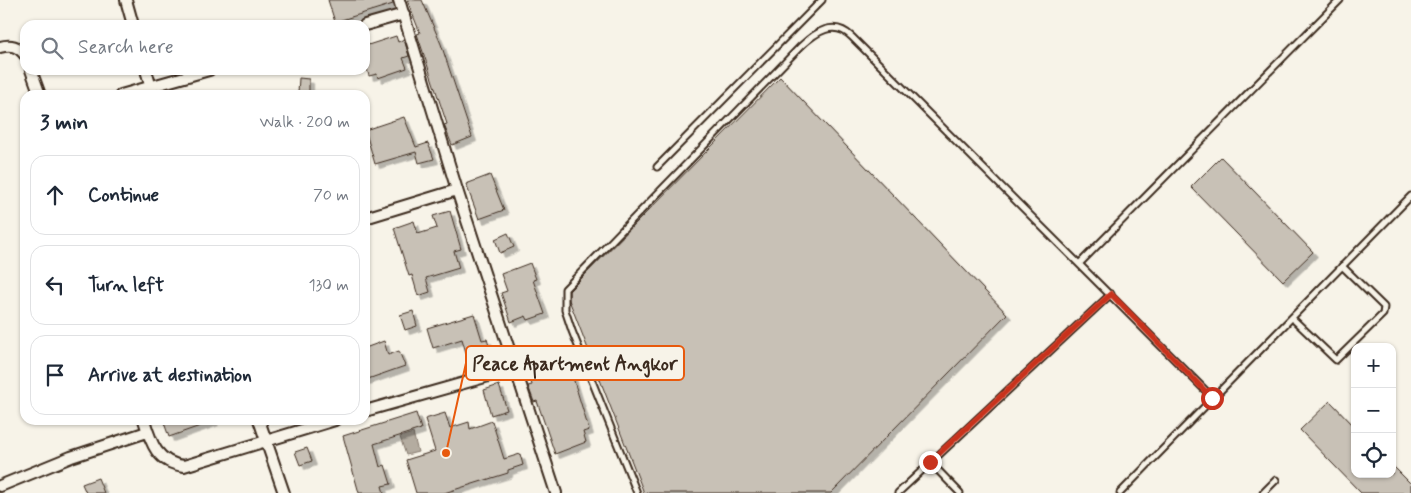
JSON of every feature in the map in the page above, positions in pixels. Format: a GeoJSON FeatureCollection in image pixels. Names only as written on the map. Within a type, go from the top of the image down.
{"type":"FeatureCollection","features":[{"type":"Feature","properties":{"kind":"street"},"geometry":{"type":"LineString","coordinates":[[126,0],[132,20]]}},
{"type":"Feature","properties":{"kind":"street"},"geometry":{"type":"LineString","coordinates":[[399,0],[457,190],[517,368],[556,493]]}},
{"type":"Feature","properties":{"kind":"street"},"geometry":{"type":"LineString","coordinates":[[370,24],[404,14]]}},
{"type":"Feature","properties":{"kind":"street"},"geometry":{"type":"LineString","coordinates":[[0,47],[16,46],[20,50]]}},
{"type":"Feature","properties":{"kind":"street"},"geometry":{"type":"LineString","coordinates":[[33,75],[38,90]]}},
{"type":"Feature","properties":{"kind":"street"},"geometry":{"type":"LineString","coordinates":[[147,75],[152,90]]}},
{"type":"Feature","properties":{"kind":"street"},"geometry":{"type":"LineString","coordinates":[[155,90],[195,75]]}},
{"type":"Feature","properties":{"kind":"street"},"geometry":{"type":"LineString","coordinates":[[370,216],[457,190]]}},
{"type":"Feature","properties":{"kind":"street"},"geometry":{"type":"LineString","coordinates":[[370,410],[517,368]]}},
{"type":"Feature","properties":{"kind":"street"},"geometry":{"type":"LineString","coordinates":[[145,425],[154,451],[175,465],[184,466],[318,425]]}},
{"type":"Feature","properties":{"kind":"street"},"geometry":{"type":"LineString","coordinates":[[261,425],[284,493]]}},
{"type":"Feature","properties":{"kind":"street"},"geometry":{"type":"LineString","coordinates":[[0,486],[71,457],[147,432]]}},
{"type":"Feature","properties":{"kind":"lane"},"geometry":{"type":"LineString","coordinates":[[657,168],[822,0]]}},
{"type":"Feature","properties":{"kind":"lane"},"geometry":{"type":"LineString","coordinates":[[1080,263],[1340,0]]}},
{"type":"Feature","properties":{"kind":"lane"},"geometry":{"type":"LineString","coordinates":[[637,493],[572,331],[565,310],[565,289],[801,46],[820,31],[837,28],[846,31],[1111,294],[1212,398]]}},
{"type":"Feature","properties":{"kind":"lane"},"geometry":{"type":"LineString","coordinates":[[1120,493],[1411,196]]}},
{"type":"Feature","properties":{"kind":"lane"},"geometry":{"type":"LineString","coordinates":[[1292,318],[1336,360],[1383,314],[1384,307],[1342,266]]}},
{"type":"Feature","properties":{"kind":"lane"},"geometry":{"type":"LineString","coordinates":[[898,493],[1111,294]]}},
{"type":"Feature","properties":{"kind":"lane"},"geometry":{"type":"LineString","coordinates":[[930,462],[960,493]]}},
{"type":"Feature","properties":{"kind":"lane"},"geometry":{"type":"LineString","coordinates":[[1263,493],[1276,480]]}},
{"type":"Feature","properties":{"kind":"shaded area"},"geometry":{"type":"Polygon","coordinates":[[[413,433],[418,452],[406,455],[400,437],[413,433]]]}},
{"type":"Feature","properties":{"kind":"building"},"geometry":{"type":"Polygon","coordinates":[[[328,0],[392,0],[393,4],[341,20],[334,20],[328,0]]]}},
{"type":"Feature","properties":{"kind":"building"},"geometry":{"type":"Polygon","coordinates":[[[407,0],[422,0],[441,44],[472,137],[452,145],[444,125],[447,124],[417,34],[420,33],[407,0]]]}},
{"type":"Feature","properties":{"kind":"building"},"geometry":{"type":"Polygon","coordinates":[[[396,36],[398,42],[404,39],[409,56],[403,58],[407,68],[378,78],[377,74],[369,76],[370,44],[396,36]]]}},
{"type":"Feature","properties":{"kind":"building"},"geometry":{"type":"Polygon","coordinates":[[[780,77],[1007,314],[831,493],[644,493],[569,300],[569,291],[780,77]]]}},
{"type":"Feature","properties":{"kind":"building"},"geometry":{"type":"Polygon","coordinates":[[[299,78],[309,79],[309,90],[298,90],[299,78]]]}},
{"type":"Feature","properties":{"kind":"building"},"geometry":{"type":"Polygon","coordinates":[[[404,117],[416,147],[428,143],[434,159],[419,163],[416,152],[375,164],[370,147],[370,128],[404,117]]]}},
{"type":"Feature","properties":{"kind":"building"},"geometry":{"type":"Polygon","coordinates":[[[1221,157],[1313,252],[1283,281],[1191,187],[1221,157]]]}},
{"type":"Feature","properties":{"kind":"building"},"geometry":{"type":"Polygon","coordinates":[[[490,175],[504,210],[479,219],[466,184],[490,175]]]}},
{"type":"Feature","properties":{"kind":"building"},"geometry":{"type":"Polygon","coordinates":[[[450,211],[461,249],[454,251],[459,268],[426,278],[430,292],[418,296],[412,275],[409,276],[394,228],[414,221],[418,234],[437,228],[433,216],[450,211]]]}},
{"type":"Feature","properties":{"kind":"building"},"geometry":{"type":"Polygon","coordinates":[[[508,233],[514,247],[500,253],[495,239],[508,233]]]}},
{"type":"Feature","properties":{"kind":"building"},"geometry":{"type":"Polygon","coordinates":[[[530,263],[536,279],[533,280],[545,314],[528,320],[526,316],[511,322],[501,293],[507,291],[501,274],[530,263]]]}},
{"type":"Feature","properties":{"kind":"building"},"geometry":{"type":"Polygon","coordinates":[[[413,311],[417,326],[405,330],[400,315],[413,311]]]}},
{"type":"Feature","properties":{"kind":"building"},"geometry":{"type":"Polygon","coordinates":[[[474,314],[482,340],[487,339],[494,363],[471,370],[462,339],[433,348],[427,328],[474,314]]]}},
{"type":"Feature","properties":{"kind":"building"},"geometry":{"type":"Polygon","coordinates":[[[384,341],[388,355],[399,351],[405,366],[370,378],[370,346],[384,341]]]}},
{"type":"Feature","properties":{"kind":"building"},"geometry":{"type":"Polygon","coordinates":[[[547,351],[549,357],[560,354],[565,373],[571,371],[589,430],[583,432],[586,442],[555,454],[537,401],[534,402],[528,386],[532,385],[524,358],[547,351]]]}},
{"type":"Feature","properties":{"kind":"building"},"geometry":{"type":"Polygon","coordinates":[[[499,385],[507,410],[491,415],[484,390],[499,385]]]}},
{"type":"Feature","properties":{"kind":"building"},"geometry":{"type":"Polygon","coordinates":[[[1330,401],[1351,423],[1351,478],[1396,478],[1396,469],[1411,484],[1411,493],[1361,493],[1300,430],[1330,401]]]}},
{"type":"Feature","properties":{"kind":"building"},"geometry":{"type":"Polygon","coordinates":[[[416,413],[421,429],[374,444],[380,467],[385,465],[391,484],[382,486],[384,493],[359,493],[343,436],[416,413]]]}},
{"type":"Feature","properties":{"kind":"building"},"geometry":{"type":"Polygon","coordinates":[[[445,413],[450,428],[469,422],[470,429],[492,421],[504,459],[520,454],[523,465],[508,470],[508,473],[444,493],[416,493],[406,460],[435,451],[425,419],[445,413]]]}},
{"type":"Feature","properties":{"kind":"building"},"geometry":{"type":"Polygon","coordinates":[[[165,425],[203,425],[169,437],[165,425]]]}},
{"type":"Feature","properties":{"kind":"building"},"geometry":{"type":"Polygon","coordinates":[[[307,448],[312,461],[300,465],[295,452],[307,448]]]}},
{"type":"Feature","properties":{"kind":"building"},"geometry":{"type":"Polygon","coordinates":[[[98,478],[104,493],[86,493],[82,484],[98,478]]]}},
{"type":"Feature","properties":{"kind":"place","name":"Peace Apartment Angkor"},"geometry":{"type":"Point","coordinates":[446,453]}},
{"type":"Feature","properties":{"kind":"route"},"geometry":{"type":"LineString","coordinates":[[930,462],[1111,294],[1212,398]]}}]}
